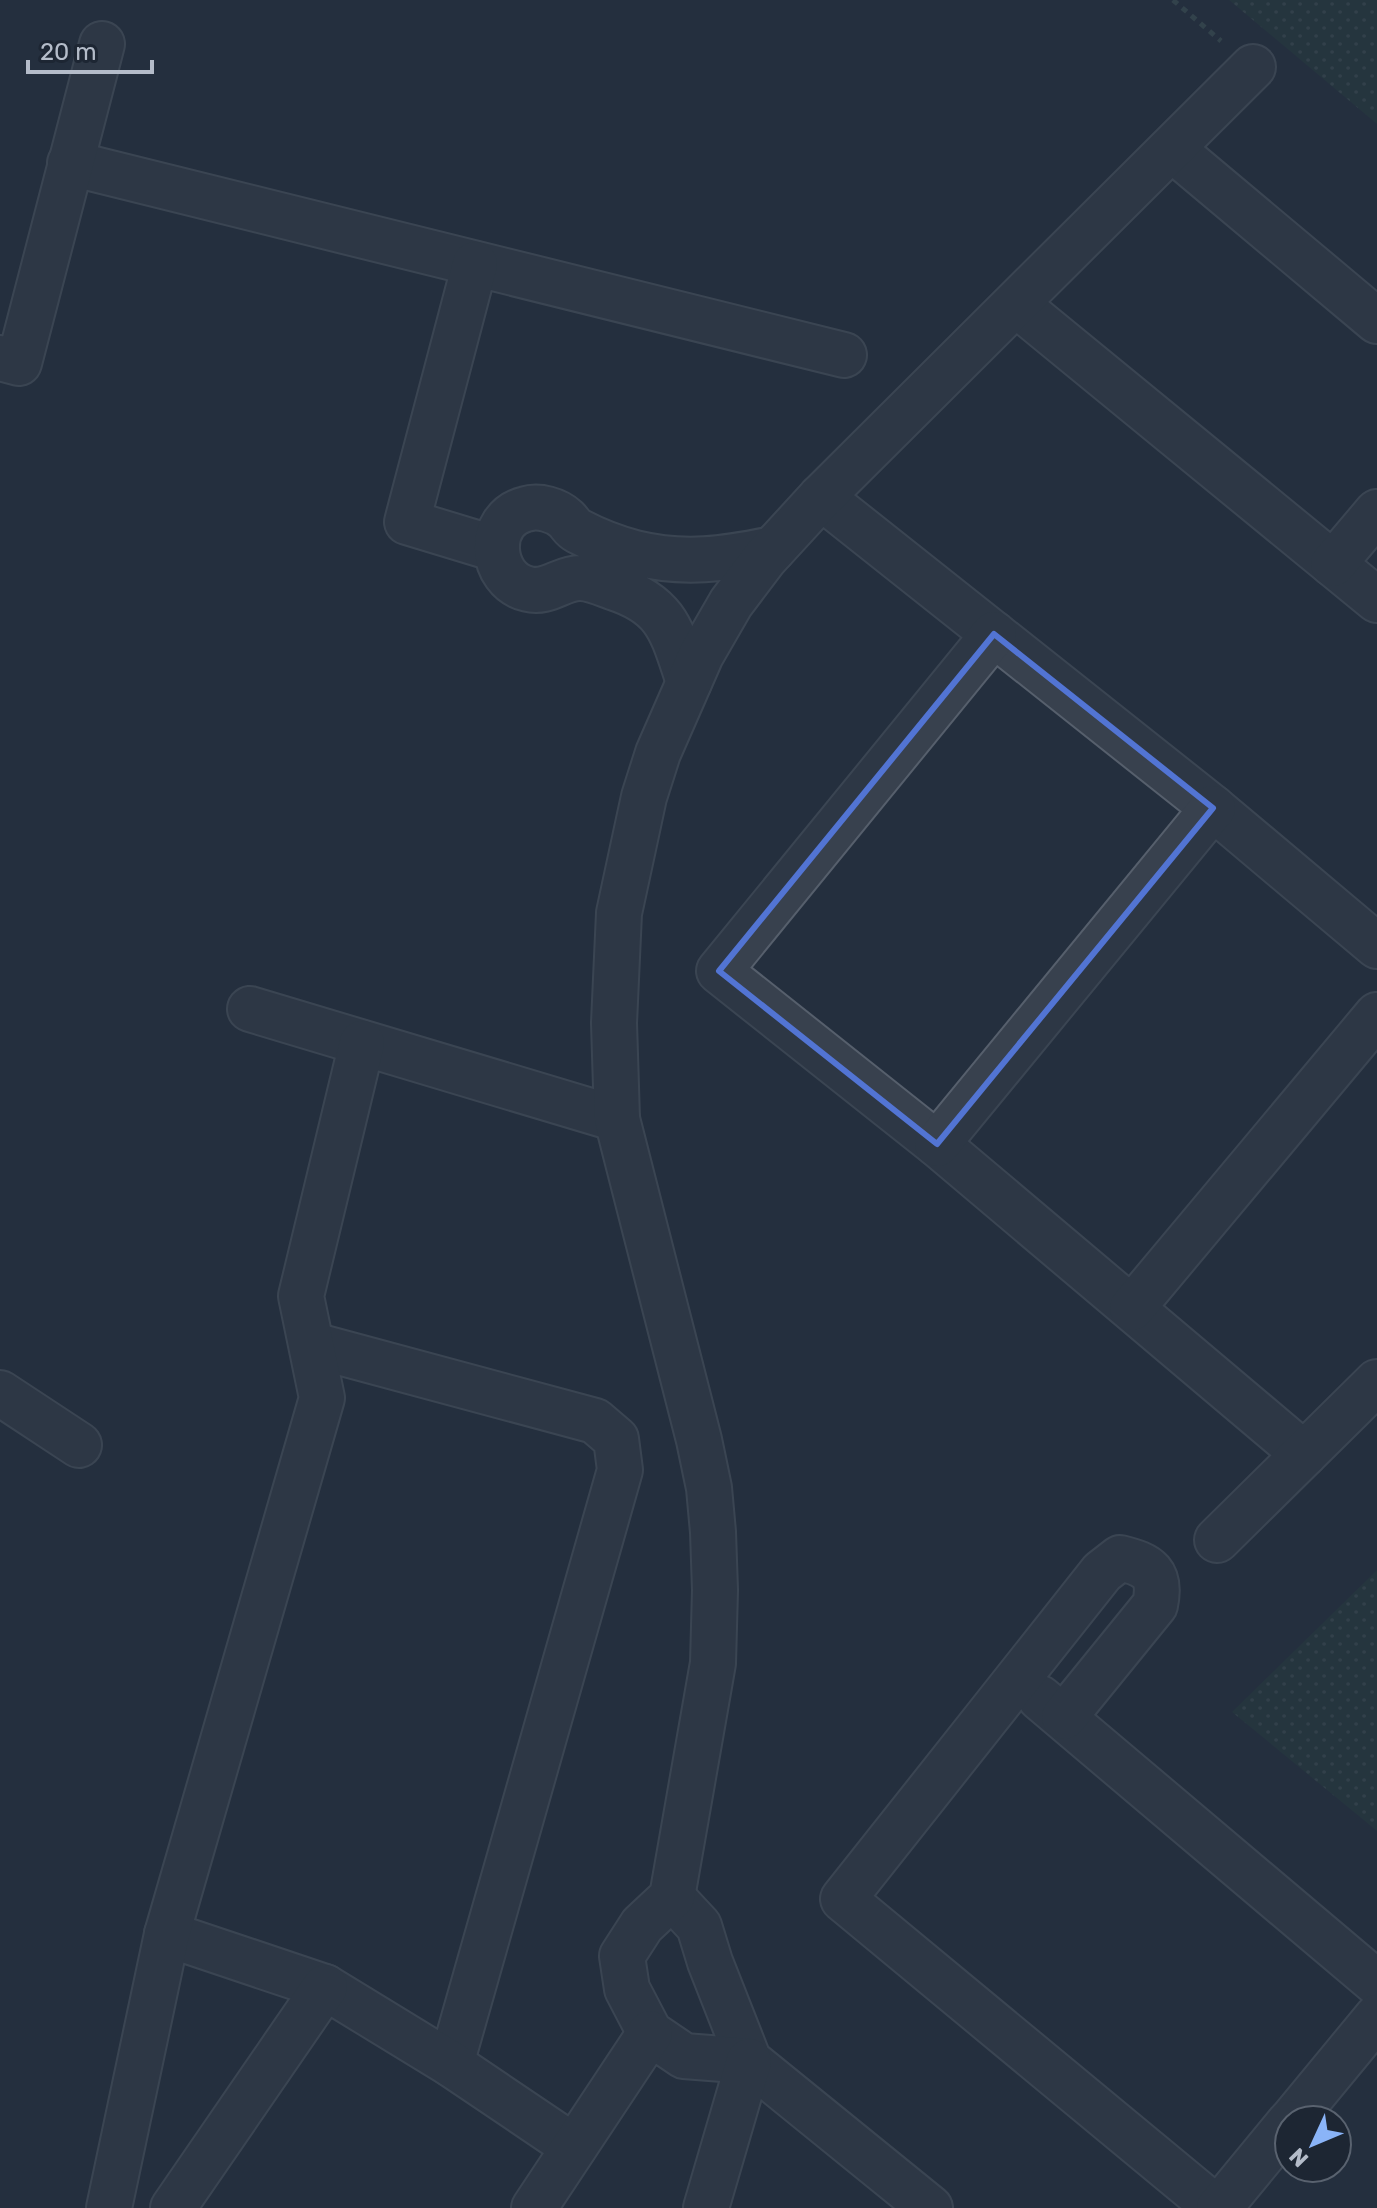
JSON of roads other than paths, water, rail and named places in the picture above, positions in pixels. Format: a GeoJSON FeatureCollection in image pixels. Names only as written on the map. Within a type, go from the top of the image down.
{"type":"FeatureCollection","features":[{"type":"Feature","properties":{"kind":"street"},"geometry":{"type":"LineString","coordinates":[[0,358],[19,363],[102,44]]}},
{"type":"Feature","properties":{"kind":"street"},"geometry":{"type":"LineString","coordinates":[[749,2061],[684,2056],[650,2033],[627,1989],[622,1956],[642,1925],[672,1897],[713,1663],[715,1590],[709,1488],[617,1119],[614,1023],[619,913],[644,797],[658,753],[701,655],[731,603],[781,540],[1253,67]]}},
{"type":"Feature","properties":{"kind":"street"},"geometry":{"type":"LineString","coordinates":[[1172,149],[1377,321]]}},
{"type":"Feature","properties":{"kind":"street"},"geometry":{"type":"LineString","coordinates":[[70,163],[844,355]]}},
{"type":"Feature","properties":{"kind":"street"},"geometry":{"type":"LineString","coordinates":[[475,264],[407,522],[496,549]]}},
{"type":"Feature","properties":{"kind":"street"},"geometry":{"type":"LineString","coordinates":[[1016,304],[1377,600]]}},
{"type":"Feature","properties":{"kind":"street"},"geometry":{"type":"LineString","coordinates":[[821,497],[1213,808],[1377,946]]}},
{"type":"Feature","properties":{"kind":"street"},"geometry":{"type":"LineString","coordinates":[[689,682],[670,626],[638,596],[584,578],[566,579],[554,587],[541,590],[527,589],[504,574],[496,549],[504,524],[514,514],[540,508],[553,511],[565,518],[573,529],[603,543],[637,553],[678,559],[720,560],[781,540]]}},
{"type":"Feature","properties":{"kind":"street"},"geometry":{"type":"LineString","coordinates":[[1333,564],[1377,512]]}},
{"type":"Feature","properties":{"kind":"street"},"geometry":{"type":"LineString","coordinates":[[994,634],[719,971],[937,1144],[1304,1454]]}},
{"type":"Feature","properties":{"kind":"street"},"geometry":{"type":"LineString","coordinates":[[937,1144],[1213,808]]}},
{"type":"Feature","properties":{"kind":"street"},"geometry":{"type":"LineString","coordinates":[[250,1009],[617,1119]]}},
{"type":"Feature","properties":{"kind":"street"},"geometry":{"type":"LineString","coordinates":[[1132,1308],[1377,1015]]}},
{"type":"Feature","properties":{"kind":"street"},"geometry":{"type":"LineString","coordinates":[[109,2208],[167,1934],[322,1398],[301,1296],[362,1043]]}},
{"type":"Feature","properties":{"kind":"street"},"geometry":{"type":"LineString","coordinates":[[313,1345],[595,1421],[616,1439],[620,1470],[451,2064]]}},
{"type":"Feature","properties":{"kind":"street"},"geometry":{"type":"LineString","coordinates":[[1217,1540],[1377,1382]]}},
{"type":"Feature","properties":{"kind":"street"},"geometry":{"type":"LineString","coordinates":[[0,1393],[79,1445]]}},
{"type":"Feature","properties":{"kind":"street"},"geometry":{"type":"LineString","coordinates":[[1064,1717],[1155,1605],[1159,1587],[1151,1571],[1136,1562],[1120,1558],[1102,1572],[843,1899],[1217,2208],[1273,2142]]}},
{"type":"Feature","properties":{"kind":"street"},"geometry":{"type":"LineString","coordinates":[[1016,1680],[1064,1717],[1377,1983]]}},
{"type":"Feature","properties":{"kind":"street"},"geometry":{"type":"LineString","coordinates":[[672,1897],[699,1926],[749,2061],[930,2208]]}},
{"type":"Feature","properties":{"kind":"street"},"geometry":{"type":"LineString","coordinates":[[167,1934],[325,1987],[451,2064],[574,2147]]}},
{"type":"Feature","properties":{"kind":"street"},"geometry":{"type":"LineString","coordinates":[[173,2208],[325,1987]]}},
{"type":"Feature","properties":{"kind":"street"},"geometry":{"type":"LineString","coordinates":[[1305,2104],[1377,2017]]}},
{"type":"Feature","properties":{"kind":"street"},"geometry":{"type":"LineString","coordinates":[[534,2208],[650,2033]]}},
{"type":"Feature","properties":{"kind":"street"},"geometry":{"type":"LineString","coordinates":[[706,2208],[749,2061]]}}]}
